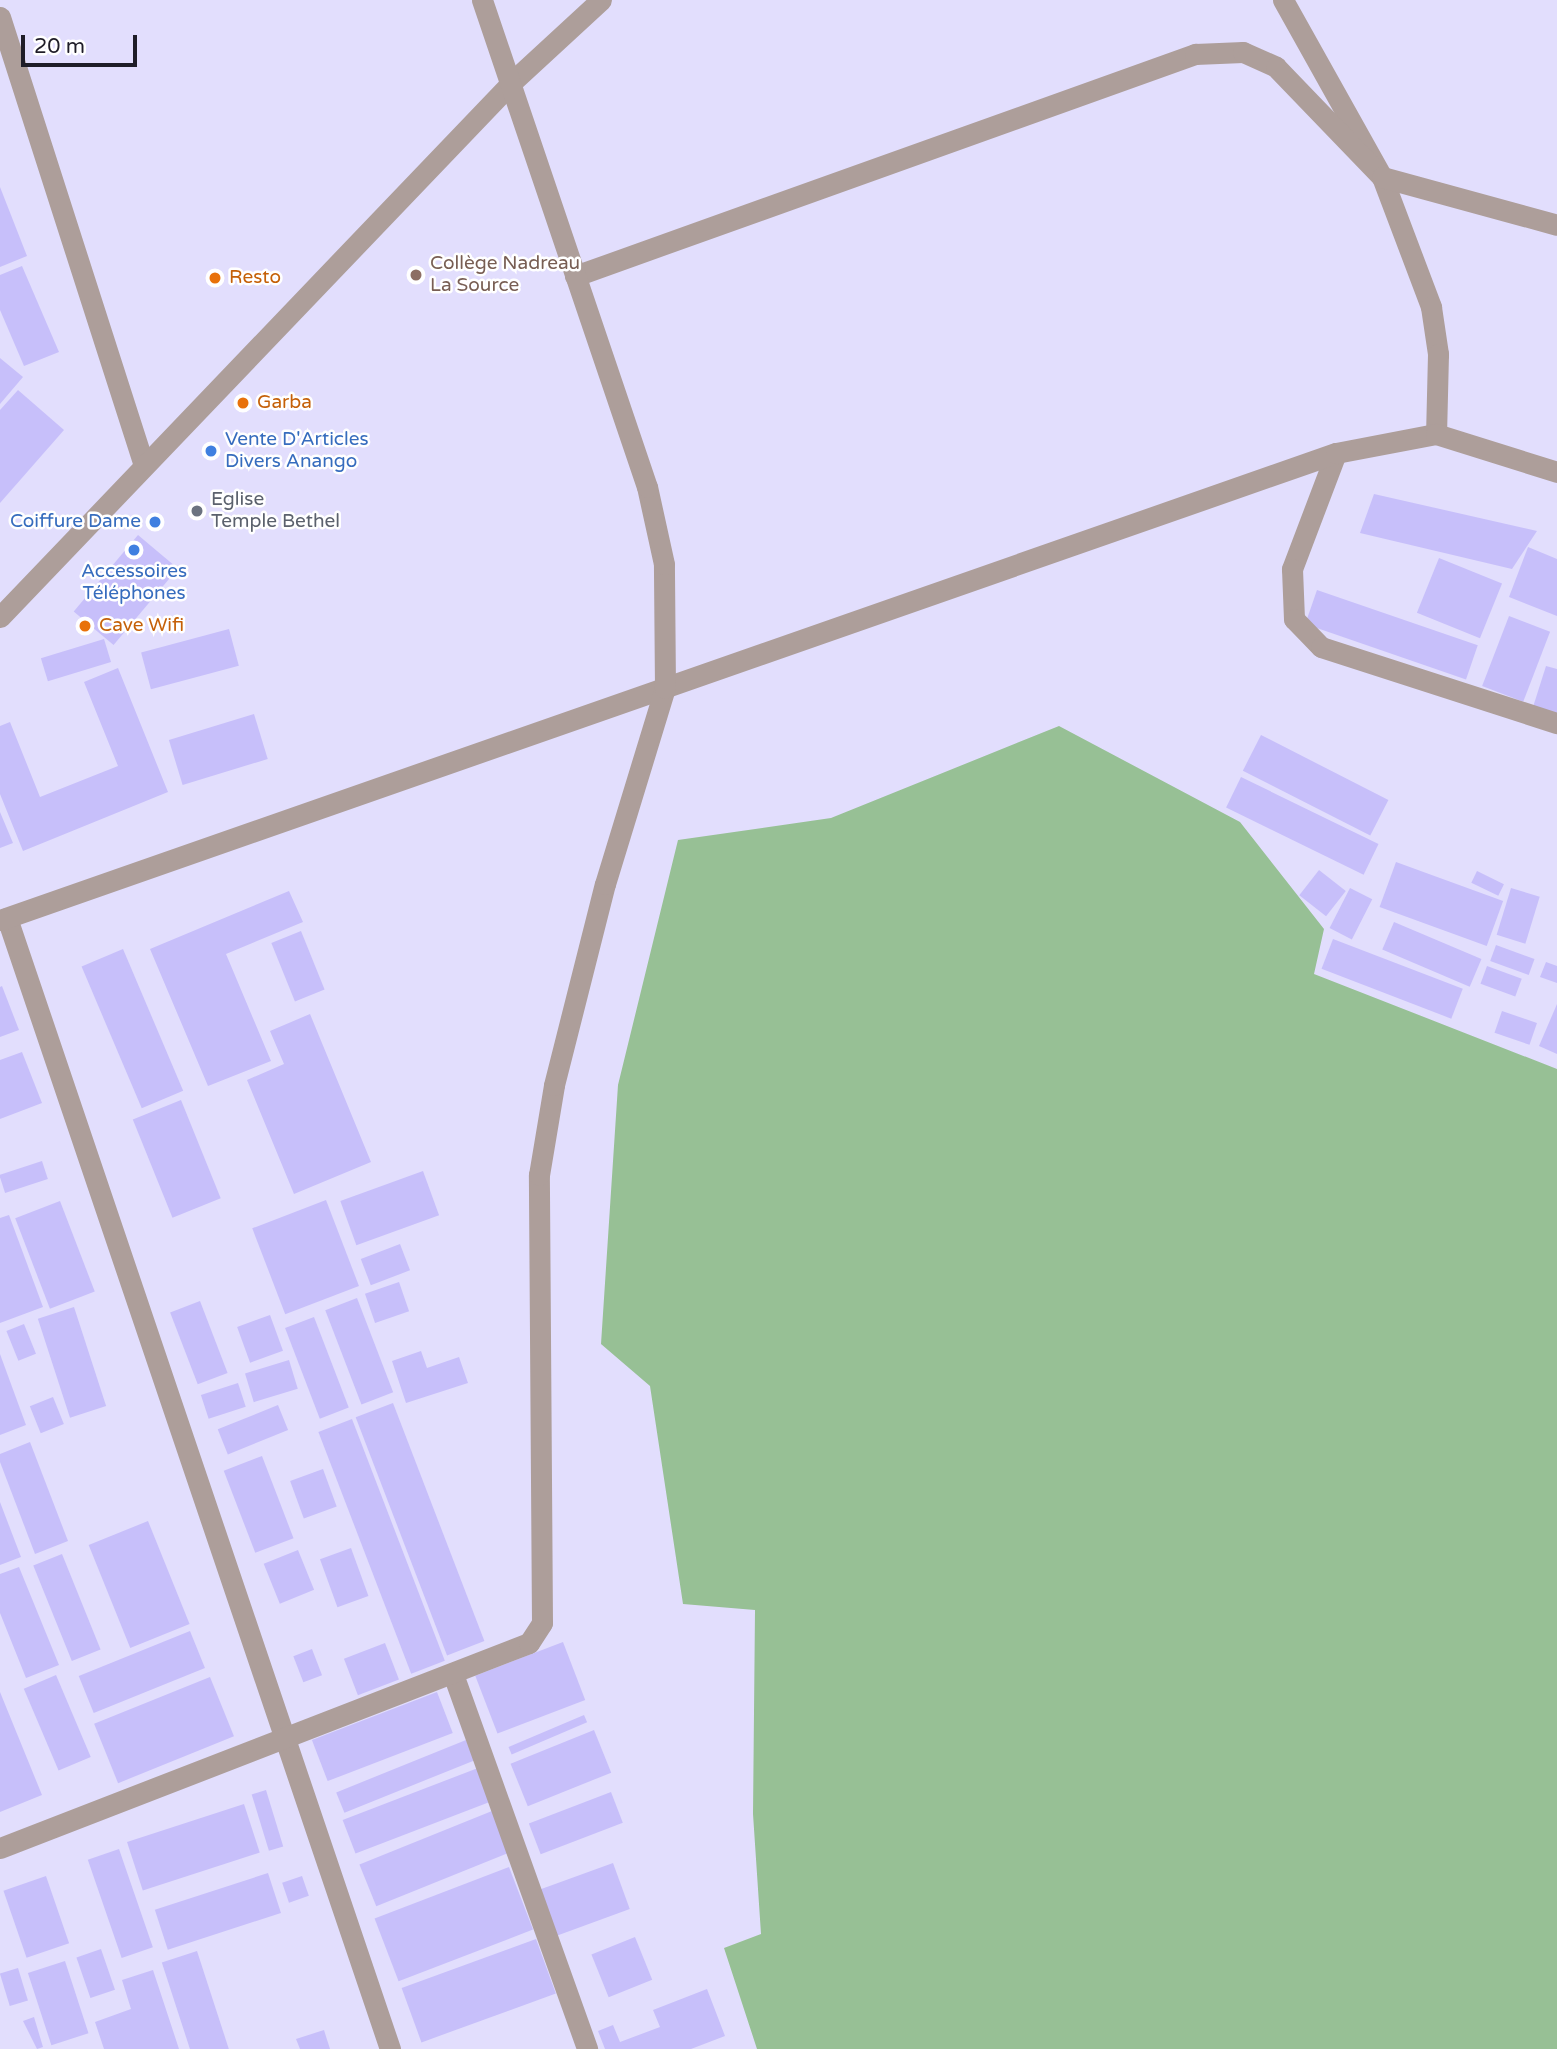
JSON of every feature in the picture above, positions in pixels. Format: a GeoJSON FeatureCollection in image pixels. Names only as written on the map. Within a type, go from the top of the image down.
{"type":"FeatureCollection","features":[{"type":"Feature","properties":{"kind":"street"},"geometry":{"type":"LineString","coordinates":[[0,1848],[528,1643],[542,1623],[539,1175],[554,1085],[605,884],[664,688],[664,564],[647,487],[512,82],[482,0]]}},
{"type":"Feature","properties":{"kind":"street"},"geometry":{"type":"LineString","coordinates":[[0,617],[144,462],[512,82],[601,0]]}},
{"type":"Feature","properties":{"kind":"street"},"geometry":{"type":"LineString","coordinates":[[1283,0],[1382,177],[1430,307],[1438,354],[1436,434]]}},
{"type":"Feature","properties":{"kind":"street"},"geometry":{"type":"LineString","coordinates":[[0,17],[144,462]]}},
{"type":"Feature","properties":{"kind":"street"},"geometry":{"type":"LineString","coordinates":[[575,276],[1195,54],[1242,52],[1276,67],[1382,177],[1557,225]]}},
{"type":"Feature","properties":{"kind":"street"},"geometry":{"type":"LineString","coordinates":[[390,2049],[3,919],[1336,453],[1436,434],[1557,472]]}},
{"type":"Feature","properties":{"kind":"street"},"geometry":{"type":"LineString","coordinates":[[1336,453],[1292,569],[1294,620],[1321,647],[1557,723]]}},
{"type":"Feature","properties":{"kind":"street"},"geometry":{"type":"LineString","coordinates":[[453,1674],[587,2049]]}},
{"type":"Feature","properties":{"kind":"green space"},"geometry":{"type":"Polygon","coordinates":[[[1059,726],[1240,822],[1324,929],[1314,974],[1557,1069],[1557,2049],[757,2049],[724,1948],[761,1934],[753,1814],[755,1610],[683,1604],[650,1386],[601,1344],[618,1085],[678,840],[831,818],[1059,726]]]}},
{"type":"Feature","properties":{"kind":"building"},"geometry":{"type":"Polygon","coordinates":[[[0,187],[27,256],[0,267],[0,187]]]}},
{"type":"Feature","properties":{"kind":"building"},"geometry":{"type":"Polygon","coordinates":[[[22,266],[59,352],[24,366],[0,310],[0,275],[22,266]]]}},
{"type":"Feature","properties":{"kind":"building"},"geometry":{"type":"Polygon","coordinates":[[[0,358],[23,377],[0,404],[0,358]]]}},
{"type":"Feature","properties":{"kind":"building"},"geometry":{"type":"Polygon","coordinates":[[[18,390],[64,430],[0,503],[0,410],[18,390]]]}},
{"type":"Feature","properties":{"kind":"building"},"geometry":{"type":"Polygon","coordinates":[[[1374,494],[1537,531],[1512,569],[1360,533],[1374,494]]]}},
{"type":"Feature","properties":{"kind":"building"},"geometry":{"type":"Polygon","coordinates":[[[138,535],[178,568],[114,645],[74,612],[138,535]]]}},
{"type":"Feature","properties":{"kind":"building"},"geometry":{"type":"Polygon","coordinates":[[[1528,547],[1557,559],[1557,616],[1509,597],[1528,547]]]}},
{"type":"Feature","properties":{"kind":"building"},"geometry":{"type":"Polygon","coordinates":[[[1439,558],[1502,583],[1480,638],[1417,613],[1439,558]]]}},
{"type":"Feature","properties":{"kind":"building"},"geometry":{"type":"Polygon","coordinates":[[[1317,590],[1478,645],[1466,679],[1305,624],[1317,590]]]}},
{"type":"Feature","properties":{"kind":"building"},"geometry":{"type":"Polygon","coordinates":[[[1509,616],[1550,632],[1523,702],[1482,686],[1509,616]]]}},
{"type":"Feature","properties":{"kind":"building"},"geometry":{"type":"Polygon","coordinates":[[[229,629],[239,666],[151,689],[141,653],[229,629]]]}},
{"type":"Feature","properties":{"kind":"building"},"geometry":{"type":"Polygon","coordinates":[[[104,639],[111,662],[48,681],[41,658],[104,639]]]}},
{"type":"Feature","properties":{"kind":"building"},"geometry":{"type":"Polygon","coordinates":[[[1546,666],[1557,669],[1557,715],[1533,707],[1546,666]]]}},
{"type":"Feature","properties":{"kind":"building"},"geometry":{"type":"Polygon","coordinates":[[[118,668],[168,792],[23,851],[0,794],[0,726],[10,722],[40,797],[118,766],[84,682],[118,668]]]}},
{"type":"Feature","properties":{"kind":"building"},"geometry":{"type":"Polygon","coordinates":[[[254,714],[268,759],[183,785],[169,740],[254,714]]]}},
{"type":"Feature","properties":{"kind":"building"},"geometry":{"type":"Polygon","coordinates":[[[1261,735],[1388,800],[1370,836],[1243,771],[1261,735]]]}},
{"type":"Feature","properties":{"kind":"building"},"geometry":{"type":"Polygon","coordinates":[[[1241,777],[1379,844],[1364,875],[1226,808],[1241,777]]]}},
{"type":"Feature","properties":{"kind":"building"},"geometry":{"type":"Polygon","coordinates":[[[0,812],[13,843],[0,848],[0,812]]]}},
{"type":"Feature","properties":{"kind":"building"},"geometry":{"type":"Polygon","coordinates":[[[1396,862],[1503,901],[1487,946],[1380,907],[1396,862]]]}},
{"type":"Feature","properties":{"kind":"building"},"geometry":{"type":"Polygon","coordinates":[[[1319,870],[1346,891],[1326,916],[1299,895],[1319,870]]]}},
{"type":"Feature","properties":{"kind":"building"},"geometry":{"type":"Polygon","coordinates":[[[1477,871],[1504,884],[1498,896],[1471,883],[1477,871]]]}},
{"type":"Feature","properties":{"kind":"building"},"geometry":{"type":"Polygon","coordinates":[[[1350,888],[1372,899],[1352,939],[1330,928],[1350,888]]]}},
{"type":"Feature","properties":{"kind":"building"},"geometry":{"type":"Polygon","coordinates":[[[1511,888],[1540,897],[1525,944],[1497,935],[1511,888]]]}},
{"type":"Feature","properties":{"kind":"building"},"geometry":{"type":"Polygon","coordinates":[[[289,891],[303,922],[226,954],[271,1061],[208,1086],[150,949],[289,891]]]}},
{"type":"Feature","properties":{"kind":"building"},"geometry":{"type":"Polygon","coordinates":[[[1394,922],[1481,959],[1470,987],[1382,950],[1394,922]]]}},
{"type":"Feature","properties":{"kind":"building"},"geometry":{"type":"Polygon","coordinates":[[[301,931],[325,989],[295,1001],[271,943],[301,931]]]}},
{"type":"Feature","properties":{"kind":"building"},"geometry":{"type":"Polygon","coordinates":[[[1333,939],[1463,989],[1451,1019],[1322,969],[1333,939]]]}},
{"type":"Feature","properties":{"kind":"building"},"geometry":{"type":"Polygon","coordinates":[[[1496,945],[1535,959],[1529,975],[1490,961],[1496,945]]]}},
{"type":"Feature","properties":{"kind":"building"},"geometry":{"type":"Polygon","coordinates":[[[123,949],[183,1091],[142,1108],[82,967],[123,949]]]}},
{"type":"Feature","properties":{"kind":"building"},"geometry":{"type":"Polygon","coordinates":[[[1546,962],[1557,966],[1557,983],[1540,977],[1546,962]]]}},
{"type":"Feature","properties":{"kind":"building"},"geometry":{"type":"Polygon","coordinates":[[[1487,966],[1522,979],[1515,997],[1481,984],[1487,966]]]}},
{"type":"Feature","properties":{"kind":"building"},"geometry":{"type":"Polygon","coordinates":[[[2,986],[19,1030],[0,1037],[0,987],[2,986]]]}},
{"type":"Feature","properties":{"kind":"building"},"geometry":{"type":"Polygon","coordinates":[[[1557,1004],[1557,1054],[1539,1046],[1557,1004]]]}},
{"type":"Feature","properties":{"kind":"building"},"geometry":{"type":"Polygon","coordinates":[[[1502,1011],[1537,1023],[1529,1045],[1495,1033],[1502,1011]]]}},
{"type":"Feature","properties":{"kind":"building"},"geometry":{"type":"Polygon","coordinates":[[[310,1014],[371,1162],[294,1194],[247,1080],[284,1064],[270,1031],[310,1014]]]}},
{"type":"Feature","properties":{"kind":"building"},"geometry":{"type":"Polygon","coordinates":[[[22,1052],[42,1103],[0,1119],[0,1060],[22,1052]]]}},
{"type":"Feature","properties":{"kind":"building"},"geometry":{"type":"Polygon","coordinates":[[[181,1100],[221,1198],[172,1218],[133,1119],[181,1100]]]}},
{"type":"Feature","properties":{"kind":"building"},"geometry":{"type":"Polygon","coordinates":[[[42,1161],[48,1179],[5,1193],[0,1175],[42,1161]]]}},
{"type":"Feature","properties":{"kind":"building"},"geometry":{"type":"Polygon","coordinates":[[[423,1171],[439,1215],[356,1245],[340,1201],[423,1171]]]}},
{"type":"Feature","properties":{"kind":"building"},"geometry":{"type":"Polygon","coordinates":[[[326,1200],[359,1286],[285,1314],[252,1228],[326,1200]]]}},
{"type":"Feature","properties":{"kind":"building"},"geometry":{"type":"Polygon","coordinates":[[[60,1201],[95,1292],[50,1309],[15,1218],[60,1201]]]}},
{"type":"Feature","properties":{"kind":"building"},"geometry":{"type":"Polygon","coordinates":[[[9,1215],[43,1307],[0,1323],[0,1218],[9,1215]]]}},
{"type":"Feature","properties":{"kind":"building"},"geometry":{"type":"Polygon","coordinates":[[[400,1244],[410,1270],[371,1285],[361,1259],[400,1244]]]}},
{"type":"Feature","properties":{"kind":"building"},"geometry":{"type":"Polygon","coordinates":[[[399,1282],[409,1311],[375,1323],[365,1294],[399,1282]]]}},
{"type":"Feature","properties":{"kind":"building"},"geometry":{"type":"Polygon","coordinates":[[[357,1298],[393,1392],[361,1404],[325,1310],[357,1298]]]}},
{"type":"Feature","properties":{"kind":"building"},"geometry":{"type":"Polygon","coordinates":[[[200,1301],[228,1373],[198,1384],[170,1312],[200,1301]]]}},
{"type":"Feature","properties":{"kind":"building"},"geometry":{"type":"Polygon","coordinates":[[[74,1307],[106,1406],[70,1418],[38,1319],[74,1307]]]}},
{"type":"Feature","properties":{"kind":"building"},"geometry":{"type":"Polygon","coordinates":[[[270,1315],[283,1351],[250,1363],[237,1327],[270,1315]]]}},
{"type":"Feature","properties":{"kind":"building"},"geometry":{"type":"Polygon","coordinates":[[[314,1317],[349,1408],[320,1419],[285,1328],[314,1317]]]}},
{"type":"Feature","properties":{"kind":"building"},"geometry":{"type":"Polygon","coordinates":[[[24,1324],[36,1354],[18,1361],[6,1331],[24,1324]]]}},
{"type":"Feature","properties":{"kind":"building"},"geometry":{"type":"Polygon","coordinates":[[[421,1351],[427,1368],[459,1357],[468,1383],[406,1403],[392,1361],[421,1351]]]}},
{"type":"Feature","properties":{"kind":"building"},"geometry":{"type":"Polygon","coordinates":[[[0,1354],[26,1425],[0,1435],[0,1354]]]}},
{"type":"Feature","properties":{"kind":"building"},"geometry":{"type":"Polygon","coordinates":[[[289,1360],[298,1389],[254,1402],[245,1373],[289,1360]]]}},
{"type":"Feature","properties":{"kind":"building"},"geometry":{"type":"Polygon","coordinates":[[[238,1383],[246,1407],[209,1419],[201,1395],[238,1383]]]}},
{"type":"Feature","properties":{"kind":"building"},"geometry":{"type":"Polygon","coordinates":[[[53,1397],[64,1424],[41,1433],[30,1406],[53,1397]]]}},
{"type":"Feature","properties":{"kind":"building"},"geometry":{"type":"Polygon","coordinates":[[[393,1403],[484,1641],[447,1655],[356,1417],[393,1403]]]}},
{"type":"Feature","properties":{"kind":"building"},"geometry":{"type":"Polygon","coordinates":[[[278,1405],[288,1430],[228,1454],[218,1429],[278,1405]]]}},
{"type":"Feature","properties":{"kind":"building"},"geometry":{"type":"Polygon","coordinates":[[[352,1419],[445,1661],[411,1674],[318,1432],[352,1419]]]}},
{"type":"Feature","properties":{"kind":"building"},"geometry":{"type":"Polygon","coordinates":[[[30,1442],[68,1541],[35,1554],[0,1462],[0,1454],[30,1442]]]}},
{"type":"Feature","properties":{"kind":"building"},"geometry":{"type":"Polygon","coordinates":[[[262,1456],[294,1538],[255,1553],[224,1471],[262,1456]]]}},
{"type":"Feature","properties":{"kind":"building"},"geometry":{"type":"Polygon","coordinates":[[[323,1469],[337,1507],[304,1519],[290,1481],[323,1469]]]}},
{"type":"Feature","properties":{"kind":"building"},"geometry":{"type":"Polygon","coordinates":[[[0,1502],[21,1557],[0,1565],[0,1502]]]}},
{"type":"Feature","properties":{"kind":"building"},"geometry":{"type":"Polygon","coordinates":[[[148,1521],[190,1624],[130,1648],[89,1545],[148,1521]]]}},
{"type":"Feature","properties":{"kind":"building"},"geometry":{"type":"Polygon","coordinates":[[[351,1548],[368,1596],[337,1607],[320,1559],[351,1548]]]}},
{"type":"Feature","properties":{"kind":"building"},"geometry":{"type":"Polygon","coordinates":[[[298,1550],[314,1590],[280,1604],[264,1564],[298,1550]]]}},
{"type":"Feature","properties":{"kind":"building"},"geometry":{"type":"Polygon","coordinates":[[[62,1554],[101,1649],[72,1661],[33,1566],[62,1554]]]}},
{"type":"Feature","properties":{"kind":"building"},"geometry":{"type":"Polygon","coordinates":[[[19,1567],[59,1665],[26,1678],[0,1613],[0,1574],[19,1567]]]}},
{"type":"Feature","properties":{"kind":"building"},"geometry":{"type":"Polygon","coordinates":[[[190,1631],[205,1668],[94,1713],[79,1676],[190,1631]]]}},
{"type":"Feature","properties":{"kind":"building"},"geometry":{"type":"Polygon","coordinates":[[[563,1642],[585,1700],[497,1734],[475,1676],[563,1642]]]}},
{"type":"Feature","properties":{"kind":"building"},"geometry":{"type":"Polygon","coordinates":[[[385,1643],[399,1679],[358,1695],[344,1659],[385,1643]]]}},
{"type":"Feature","properties":{"kind":"building"},"geometry":{"type":"Polygon","coordinates":[[[312,1649],[322,1675],[303,1682],[293,1656],[312,1649]]]}},
{"type":"Feature","properties":{"kind":"building"},"geometry":{"type":"Polygon","coordinates":[[[56,1675],[91,1757],[59,1771],[24,1689],[56,1675]]]}},
{"type":"Feature","properties":{"kind":"building"},"geometry":{"type":"Polygon","coordinates":[[[210,1677],[234,1736],[118,1783],[94,1724],[210,1677]]]}},
{"type":"Feature","properties":{"kind":"building"},"geometry":{"type":"Polygon","coordinates":[[[0,1692],[42,1795],[0,1812],[0,1692]]]}},
{"type":"Feature","properties":{"kind":"building"},"geometry":{"type":"Polygon","coordinates":[[[437,1692],[453,1733],[328,1781],[312,1740],[437,1692]]]}},
{"type":"Feature","properties":{"kind":"building"},"geometry":{"type":"Polygon","coordinates":[[[584,1715],[587,1722],[512,1754],[509,1747],[584,1715]]]}},
{"type":"Feature","properties":{"kind":"building"},"geometry":{"type":"Polygon","coordinates":[[[594,1730],[611,1773],[528,1806],[511,1764],[594,1730]]]}},
{"type":"Feature","properties":{"kind":"building"},"geometry":{"type":"Polygon","coordinates":[[[466,1740],[474,1760],[344,1813],[336,1792],[466,1740]]]}},
{"type":"Feature","properties":{"kind":"building"},"geometry":{"type":"Polygon","coordinates":[[[478,1768],[491,1802],[356,1854],[343,1820],[478,1768]]]}},
{"type":"Feature","properties":{"kind":"building"},"geometry":{"type":"Polygon","coordinates":[[[266,1790],[283,1846],[269,1851],[252,1794],[266,1790]]]}},
{"type":"Feature","properties":{"kind":"building"},"geometry":{"type":"Polygon","coordinates":[[[611,1792],[623,1823],[541,1854],[529,1824],[611,1792]]]}},
{"type":"Feature","properties":{"kind":"building"},"geometry":{"type":"Polygon","coordinates":[[[244,1804],[260,1853],[143,1891],[127,1842],[244,1804]]]}},
{"type":"Feature","properties":{"kind":"building"},"geometry":{"type":"Polygon","coordinates":[[[492,1811],[509,1853],[376,1906],[359,1865],[492,1811]]]}},
{"type":"Feature","properties":{"kind":"building"},"geometry":{"type":"Polygon","coordinates":[[[119,1849],[153,1947],[122,1958],[88,1860],[119,1849]]]}},
{"type":"Feature","properties":{"kind":"building"},"geometry":{"type":"Polygon","coordinates":[[[613,1863],[630,1909],[557,1935],[541,1889],[613,1863]]]}},
{"type":"Feature","properties":{"kind":"building"},"geometry":{"type":"Polygon","coordinates":[[[509,1867],[533,1930],[399,1981],[375,1919],[509,1867]]]}},
{"type":"Feature","properties":{"kind":"building"},"geometry":{"type":"Polygon","coordinates":[[[268,1873],[281,1913],[168,1950],[155,1910],[268,1873]]]}},
{"type":"Feature","properties":{"kind":"building"},"geometry":{"type":"Polygon","coordinates":[[[46,1876],[69,1943],[27,1958],[3,1891],[46,1876]]]}},
{"type":"Feature","properties":{"kind":"building"},"geometry":{"type":"Polygon","coordinates":[[[302,1876],[309,1896],[289,1903],[282,1883],[302,1876]]]}},
{"type":"Feature","properties":{"kind":"building"},"geometry":{"type":"Polygon","coordinates":[[[635,1937],[652,1980],[609,1997],[591,1955],[635,1937]]]}},
{"type":"Feature","properties":{"kind":"building"},"geometry":{"type":"Polygon","coordinates":[[[536,1939],[556,1994],[421,2042],[402,1988],[536,1939]]]}},
{"type":"Feature","properties":{"kind":"building"},"geometry":{"type":"Polygon","coordinates":[[[101,1949],[115,1990],[90,1998],[76,1957],[101,1949]]]}},
{"type":"Feature","properties":{"kind":"building"},"geometry":{"type":"Polygon","coordinates":[[[197,1951],[229,2049],[190,2049],[162,1962],[197,1951]]]}},
{"type":"Feature","properties":{"kind":"building"},"geometry":{"type":"Polygon","coordinates":[[[65,1961],[88,2033],[51,2045],[28,1973],[65,1961]]]}},
{"type":"Feature","properties":{"kind":"building"},"geometry":{"type":"Polygon","coordinates":[[[18,1968],[28,2001],[10,2006],[0,1974],[18,1968]]]}},
{"type":"Feature","properties":{"kind":"building"},"geometry":{"type":"Polygon","coordinates":[[[153,1970],[179,2049],[104,2049],[95,2022],[131,2009],[122,1980],[153,1970]]]}},
{"type":"Feature","properties":{"kind":"building"},"geometry":{"type":"Polygon","coordinates":[[[707,1989],[725,2036],[691,2049],[605,2049],[598,2031],[613,2025],[620,2042],[660,2027],[653,2010],[707,1989]]]}},
{"type":"Feature","properties":{"kind":"building"},"geometry":{"type":"Polygon","coordinates":[[[34,2017],[43,2047],[37,2049],[23,2021],[34,2017]]]}},
{"type":"Feature","properties":{"kind":"building"},"geometry":{"type":"Polygon","coordinates":[[[324,2030],[330,2049],[300,2049],[296,2039],[324,2030]]]}},
{"type":"Feature","properties":{"kind":"place","name":"Collège Nadreau La Source"},"geometry":{"type":"Point","coordinates":[416,275]}},
{"type":"Feature","properties":{"kind":"place","name":"Resto"},"geometry":{"type":"Point","coordinates":[215,278]}},
{"type":"Feature","properties":{"kind":"place","name":"Garba"},"geometry":{"type":"Point","coordinates":[243,403]}},
{"type":"Feature","properties":{"kind":"place","name":"Vente D'Articles Divers Anango"},"geometry":{"type":"Point","coordinates":[211,451]}},
{"type":"Feature","properties":{"kind":"place","name":"Eglise Temple Bethel"},"geometry":{"type":"Point","coordinates":[197,511]}},
{"type":"Feature","properties":{"kind":"place","name":"Coiffure Dame"},"geometry":{"type":"Point","coordinates":[155,522]}},
{"type":"Feature","properties":{"kind":"place","name":"Accessoires Téléphones"},"geometry":{"type":"Point","coordinates":[134,550]}},
{"type":"Feature","properties":{"kind":"place","name":"Cave Wifi"},"geometry":{"type":"Point","coordinates":[85,626]}}]}
